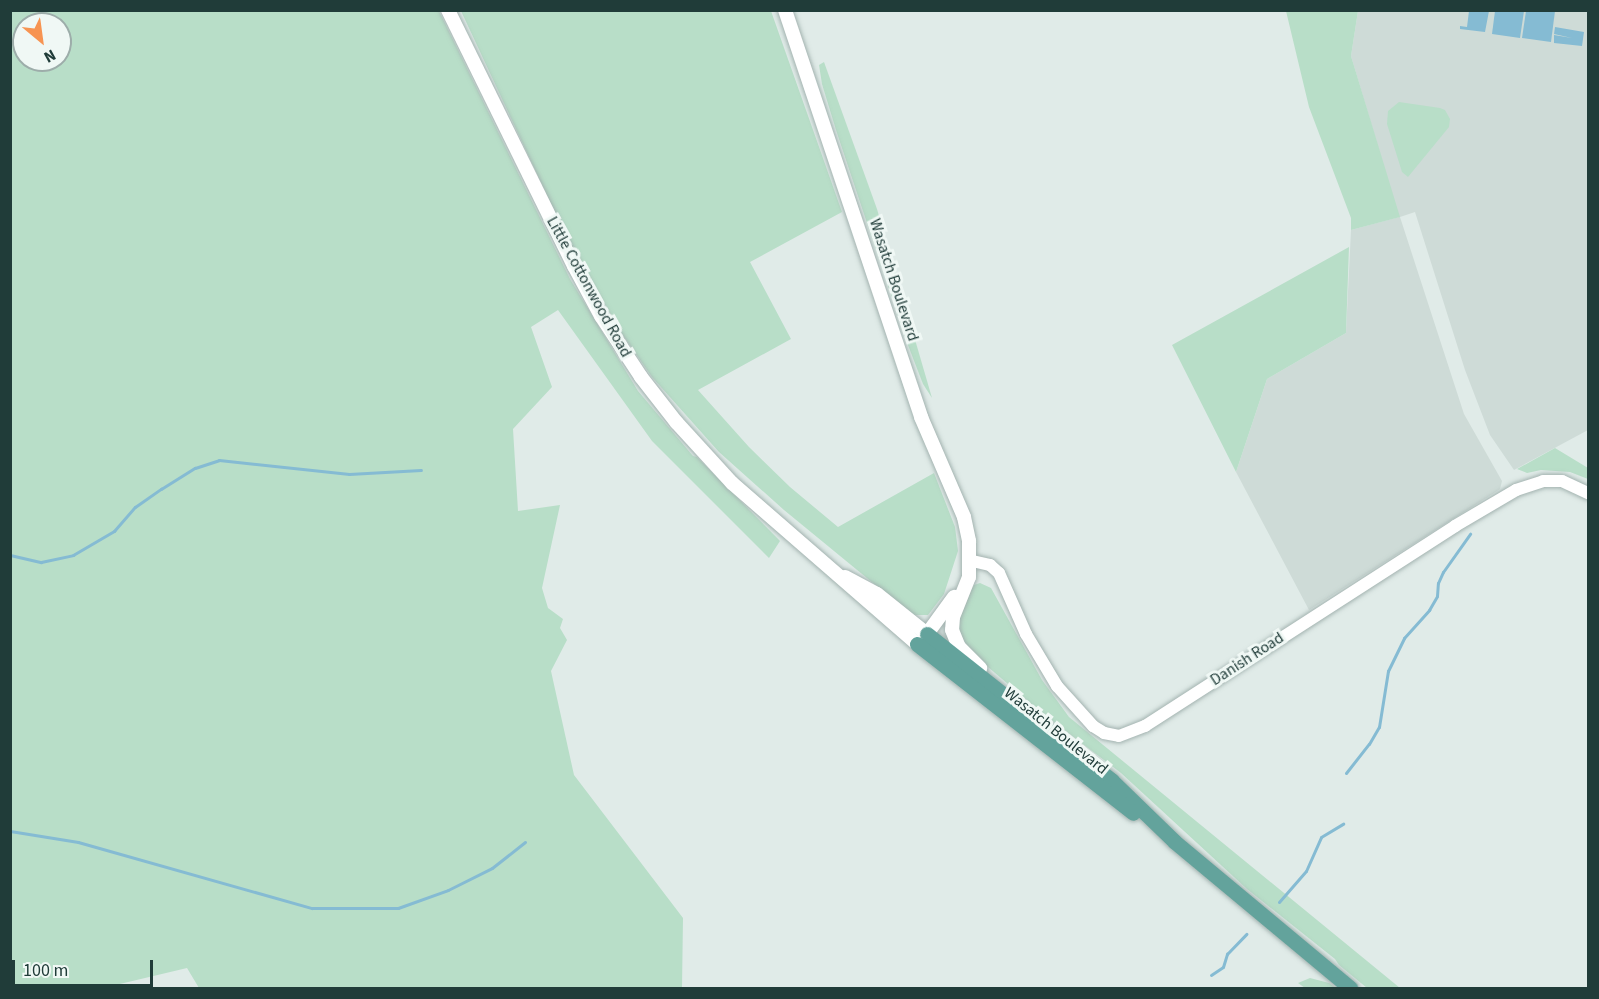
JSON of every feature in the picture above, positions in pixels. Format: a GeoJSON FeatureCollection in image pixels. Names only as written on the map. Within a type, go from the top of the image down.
{"type":"FeatureCollection","features":[{"type":"Feature","properties":{"kind":"main road","name":"Little Cottonwood Road"},"geometry":{"type":"LineString","coordinates":[[448,10],[574,266],[601,316],[641,377],[677,423],[732,483],[837,574],[878,594],[922,639]]}},
{"type":"Feature","properties":{"kind":"main road","name":"Wasatch Boulevard"},"geometry":{"type":"LineString","coordinates":[[785,10],[921,417],[964,518],[969,541],[968,582],[953,617],[954,636],[963,652],[1012,708],[1103,791],[1175,842],[1350,988]]}},
{"type":"Feature","properties":{"kind":"main road","name":"Wasatch Boulevard"},"geometry":{"type":"LineString","coordinates":[[968,560],[954,598],[922,639],[972,688],[1012,708]]}},
{"type":"Feature","properties":{"kind":"street","name":"Danish Road"},"geometry":{"type":"LineString","coordinates":[[968,560],[990,565],[999,573],[1026,634],[1057,686],[1097,729],[1119,736],[1145,726],[1455,526],[1516,490],[1543,481],[1562,481],[1588,493]]}},
{"type":"Feature","properties":{"kind":"shaded area"},"geometry":{"type":"Polygon","coordinates":[[[1358,11],[1588,11],[1588,430],[1514,470],[1490,435],[1465,370],[1415,212],[1400,217],[1464,414],[1502,481],[1500,489],[1309,610],[1236,472],[1267,379],[1346,333],[1351,230],[1399,217],[1351,56],[1358,11]]]}},
{"type":"Feature","properties":{"kind":"green space"},"geometry":{"type":"Polygon","coordinates":[[[10,11],[439,11],[570,279],[638,391],[693,456],[697,457],[780,541],[769,558],[652,441],[558,310],[531,327],[552,387],[513,429],[518,511],[560,505],[542,588],[548,608],[563,619],[560,628],[567,640],[551,671],[574,775],[683,918],[682,988],[199,988],[187,968],[103,988],[11,988],[10,11]]]}},
{"type":"Feature","properties":{"kind":"green space"},"geometry":{"type":"Polygon","coordinates":[[[461,11],[771,11],[842,212],[750,262],[791,339],[698,390],[749,447],[790,487],[838,527],[934,473],[955,527],[958,551],[944,594],[928,615],[912,615],[784,510],[719,452],[652,377],[620,331],[566,236],[461,11]]]}},
{"type":"Feature","properties":{"kind":"green space"},"geometry":{"type":"Polygon","coordinates":[[[1286,11],[1358,11],[1351,56],[1400,217],[1351,230],[1351,218],[1309,107],[1286,11]]]}},
{"type":"Feature","properties":{"kind":"green space"},"geometry":{"type":"Polygon","coordinates":[[[824,62],[877,209],[932,398],[923,384],[906,340],[836,130],[822,84],[819,65],[824,62]]]}},
{"type":"Feature","properties":{"kind":"green space"},"geometry":{"type":"Polygon","coordinates":[[[1399,102],[1440,108],[1445,110],[1450,119],[1449,127],[1408,177],[1402,172],[1387,124],[1388,111],[1399,102]]]}},
{"type":"Feature","properties":{"kind":"green space"},"geometry":{"type":"Polygon","coordinates":[[[1349,247],[1346,333],[1267,379],[1236,472],[1172,345],[1349,247]]]}},
{"type":"Feature","properties":{"kind":"green space"},"geometry":{"type":"Polygon","coordinates":[[[1555,448],[1588,468],[1588,479],[1570,472],[1541,470],[1527,473],[1517,469],[1555,448]]]}},
{"type":"Feature","properties":{"kind":"green space"},"geometry":{"type":"Polygon","coordinates":[[[980,583],[991,588],[1042,680],[1069,717],[1400,988],[1367,988],[1335,959],[1247,889],[1121,773],[1042,713],[968,650],[958,636],[959,620],[971,590],[974,585],[980,583]]]}},
{"type":"Feature","properties":{"kind":"green space"},"geometry":{"type":"Polygon","coordinates":[[[1310,978],[1329,983],[1336,988],[1305,988],[1298,983],[1310,978]]]}},
{"type":"Feature","properties":{"kind":"water"},"geometry":{"type":"Polygon","coordinates":[[[1469,11],[1489,11],[1485,32],[1460,29],[1460,26],[1467,27],[1469,11]]]}},
{"type":"Feature","properties":{"kind":"water"},"geometry":{"type":"Polygon","coordinates":[[[1495,11],[1524,11],[1520,38],[1492,34],[1495,11]]]}},
{"type":"Feature","properties":{"kind":"water"},"geometry":{"type":"Polygon","coordinates":[[[1526,11],[1555,11],[1551,42],[1522,38],[1526,11]]]}},
{"type":"Feature","properties":{"kind":"water"},"geometry":{"type":"Polygon","coordinates":[[[1555,27],[1584,32],[1582,46],[1554,43],[1554,35],[1572,38],[1554,34],[1555,27]]]}},
{"type":"Feature","properties":{"kind":"waterway"},"geometry":{"type":"LineString","coordinates":[[10,555],[41,562],[73,555],[114,531],[135,507],[161,489],[195,468],[219,460],[349,474],[421,470]]}},
{"type":"Feature","properties":{"kind":"waterway"},"geometry":{"type":"LineString","coordinates":[[1346,773],[1379,727],[1388,671],[1404,638],[1429,610],[1437,596],[1438,583],[1443,572],[1470,534]]}},
{"type":"Feature","properties":{"kind":"waterway"},"geometry":{"type":"LineString","coordinates":[[1279,902],[1306,871],[1321,837],[1343,824]]}},
{"type":"Feature","properties":{"kind":"waterway"},"geometry":{"type":"LineString","coordinates":[[10,831],[78,842],[312,908],[398,908],[448,890],[492,868],[525,842]]}},
{"type":"Feature","properties":{"kind":"waterway"},"geometry":{"type":"LineString","coordinates":[[1211,975],[1223,967],[1227,954],[1246,934]]}}]}
